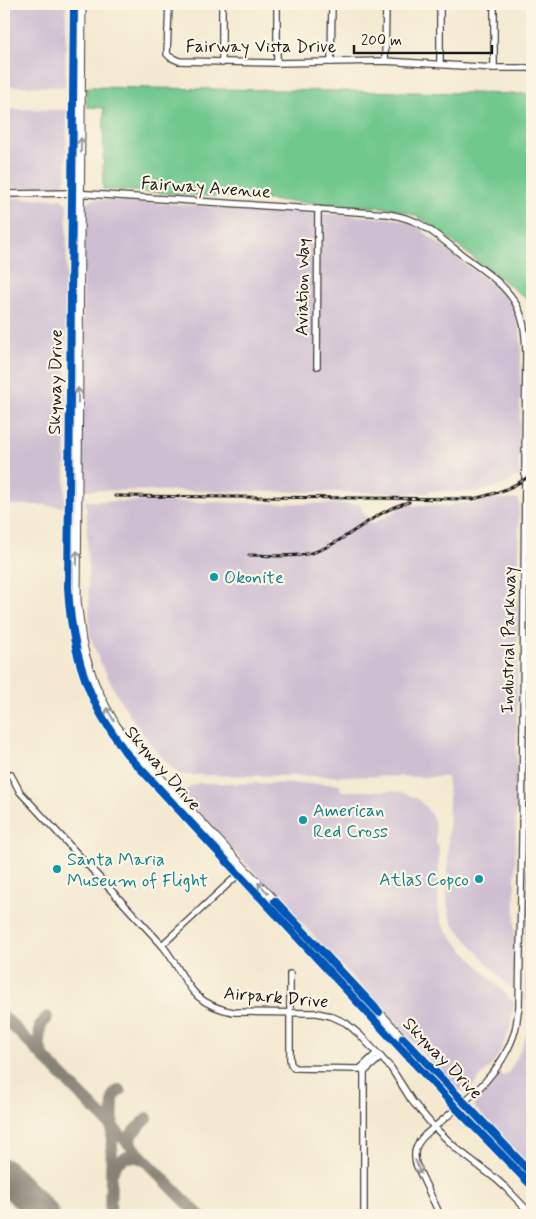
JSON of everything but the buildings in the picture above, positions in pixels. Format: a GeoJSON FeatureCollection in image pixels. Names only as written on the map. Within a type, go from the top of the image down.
{"type":"FeatureCollection","features":[{"type":"Feature","properties":{"kind":"main road","name":"Skyway Drive"},"geometry":{"type":"LineString","coordinates":[[74,4],[76,194]]}},
{"type":"Feature","properties":{"kind":"main road","name":"Skyway Drive"},"geometry":{"type":"LineString","coordinates":[[82,4],[68,587],[73,635],[85,681],[96,707],[126,753],[242,872],[310,937],[532,1174]]}},
{"type":"Feature","properties":{"kind":"main road","name":"Skyway Drive"},"geometry":{"type":"LineString","coordinates":[[242,872],[457,1109],[532,1186]]}},
{"type":"Feature","properties":{"kind":"street","name":"Fairway Vista Drive"},"geometry":{"type":"LineString","coordinates":[[169,4],[168,54],[179,61],[276,64],[385,61],[494,68],[532,68]]}},
{"type":"Feature","properties":{"kind":"street"},"geometry":{"type":"LineString","coordinates":[[222,4],[222,63]]}},
{"type":"Feature","properties":{"kind":"street"},"geometry":{"type":"LineString","coordinates":[[276,64],[277,4]]}},
{"type":"Feature","properties":{"kind":"street"},"geometry":{"type":"LineString","coordinates":[[331,62],[332,4]]}},
{"type":"Feature","properties":{"kind":"street"},"geometry":{"type":"LineString","coordinates":[[385,61],[386,4]]}},
{"type":"Feature","properties":{"kind":"street"},"geometry":{"type":"LineString","coordinates":[[440,4],[440,64]]}},
{"type":"Feature","properties":{"kind":"street"},"geometry":{"type":"LineString","coordinates":[[494,4],[494,68]]}},
{"type":"Feature","properties":{"kind":"street","name":"Fairway Avenue"},"geometry":{"type":"LineString","coordinates":[[4,194],[76,194],[318,209],[405,217]]}},
{"type":"Feature","properties":{"kind":"street","name":"Aviation Way"},"geometry":{"type":"LineString","coordinates":[[317,366],[318,209]]}},
{"type":"Feature","properties":{"kind":"street","name":"Industrial Parkway"},"geometry":{"type":"LineString","coordinates":[[405,217],[441,238],[500,285],[510,296],[517,306],[524,327],[526,352],[519,1006],[514,1035],[500,1062],[483,1084],[419,1141],[415,1148],[416,1164],[440,1215]]}},
{"type":"Feature","properties":{"kind":"street","name":"Airpark Drive"},"geometry":{"type":"LineString","coordinates":[[11,775],[20,792],[162,945],[197,997],[209,1005],[233,1012],[317,1013],[340,1019],[360,1034],[379,1055],[412,1101],[434,1127],[457,1149],[496,1178],[532,1215]]}},
{"type":"Feature","properties":{"kind":"street"},"geometry":{"type":"LineString","coordinates":[[162,945],[242,872]]}},
{"type":"Feature","properties":{"kind":"street"},"geometry":{"type":"LineString","coordinates":[[290,974],[290,1059],[294,1068],[362,1071],[379,1055]]}},
{"type":"Feature","properties":{"kind":"street"},"geometry":{"type":"LineString","coordinates":[[362,1071],[364,1215]]}},
{"type":"Feature","properties":{"kind":"shaded area"},"geometry":{"type":"Polygon","coordinates":[[[4,4],[66,4],[65,87],[4,86],[4,4]]]}},
{"type":"Feature","properties":{"kind":"shaded area"},"geometry":{"type":"Polygon","coordinates":[[[4,109],[67,110],[66,179],[60,187],[4,188],[4,109]]]}},
{"type":"Feature","properties":{"kind":"shaded area"},"geometry":{"type":"Polygon","coordinates":[[[4,198],[61,199],[66,203],[67,207],[65,507],[4,505],[4,198]]]}},
{"type":"Feature","properties":{"kind":"shaded area"},"geometry":{"type":"Polygon","coordinates":[[[94,199],[386,218],[407,222],[417,227],[498,289],[514,310],[520,331],[521,345],[519,477],[515,477],[508,483],[479,492],[81,490],[84,209],[87,202],[94,199]]]}},
{"type":"Feature","properties":{"kind":"shaded area"},"geometry":{"type":"Polygon","coordinates":[[[491,499],[519,499],[514,988],[507,985],[458,930],[453,924],[449,912],[447,905],[449,798],[447,777],[183,775],[176,772],[151,745],[121,702],[100,662],[90,635],[86,501],[360,504],[372,524],[410,503],[416,507],[421,505],[451,506],[452,504],[476,503],[491,499]]]}},
{"type":"Feature","properties":{"kind":"shaded area"},"geometry":{"type":"Polygon","coordinates":[[[529,504],[532,504],[532,1005],[525,999],[529,504]]]}},
{"type":"Feature","properties":{"kind":"shaded area"},"geometry":{"type":"Polygon","coordinates":[[[199,783],[340,784],[341,791],[395,791],[404,793],[416,798],[426,807],[433,818],[436,844],[439,846],[438,905],[441,922],[452,938],[514,1003],[510,1028],[500,1052],[491,1066],[471,1088],[465,1091],[457,1089],[181,794],[191,786],[199,783]]]}},
{"type":"Feature","properties":{"kind":"shaded area"},"geometry":{"type":"Polygon","coordinates":[[[530,1023],[532,1025],[532,1169],[473,1104],[476,1096],[499,1072],[503,1076],[509,1072],[517,1058],[530,1023]]]}},
{"type":"Feature","properties":{"kind":"green space"},"geometry":{"type":"Polygon","coordinates":[[[87,87],[532,94],[532,303],[426,221],[396,209],[103,189],[104,108],[87,107],[87,87]]]}},
{"type":"Feature","properties":{"kind":"taxiway"},"geometry":{"type":"LineString","coordinates":[[4,1017],[199,1215]]}},
{"type":"Feature","properties":{"kind":"taxiway"},"geometry":{"type":"LineString","coordinates":[[43,1055],[39,1045],[40,1026],[47,1017]]}},
{"type":"Feature","properties":{"kind":"taxiway"},"geometry":{"type":"LineString","coordinates":[[110,1215],[113,1099],[115,1093],[120,1090]]}},
{"type":"Feature","properties":{"kind":"taxiway"},"geometry":{"type":"LineString","coordinates":[[133,1148],[130,1139],[131,1135],[147,1118]]}},
{"type":"Feature","properties":{"kind":"taxiway"},"geometry":{"type":"LineString","coordinates":[[112,1174],[120,1160],[129,1157],[144,1160]]}},
{"type":"Feature","properties":{"kind":"runway"},"geometry":{"type":"LineString","coordinates":[[4,1174],[44,1215]]}},
{"type":"Feature","properties":{"kind":"railway"},"geometry":{"type":"LineString","coordinates":[[115,496],[473,499],[504,490],[532,474]]}},
{"type":"Feature","properties":{"kind":"railway"},"geometry":{"type":"LineString","coordinates":[[249,555],[288,556],[311,553],[336,542],[383,512],[409,502]]}},
{"type":"Feature","properties":{"kind":"cycle path"},"geometry":{"type":"LineString","coordinates":[[74,4],[68,587],[76,648],[90,693],[126,753],[457,1109],[532,1186]]}},
{"type":"Feature","properties":{"kind":"cycle path"},"geometry":{"type":"LineString","coordinates":[[275,901],[379,1012]]}},
{"type":"Feature","properties":{"kind":"cycle path"},"geometry":{"type":"LineString","coordinates":[[403,1038],[532,1174]]}},
{"type":"Feature","properties":{"kind":"place","name":"Okonite"},"geometry":{"type":"Point","coordinates":[214,577]}},
{"type":"Feature","properties":{"kind":"place","name":"American Red Cross"},"geometry":{"type":"Point","coordinates":[303,820]}},
{"type":"Feature","properties":{"kind":"place","name":"Santa Maria Museum of Flight"},"geometry":{"type":"Point","coordinates":[57,869]}},
{"type":"Feature","properties":{"kind":"place","name":"Atlas Copco"},"geometry":{"type":"Point","coordinates":[479,879]}}]}
